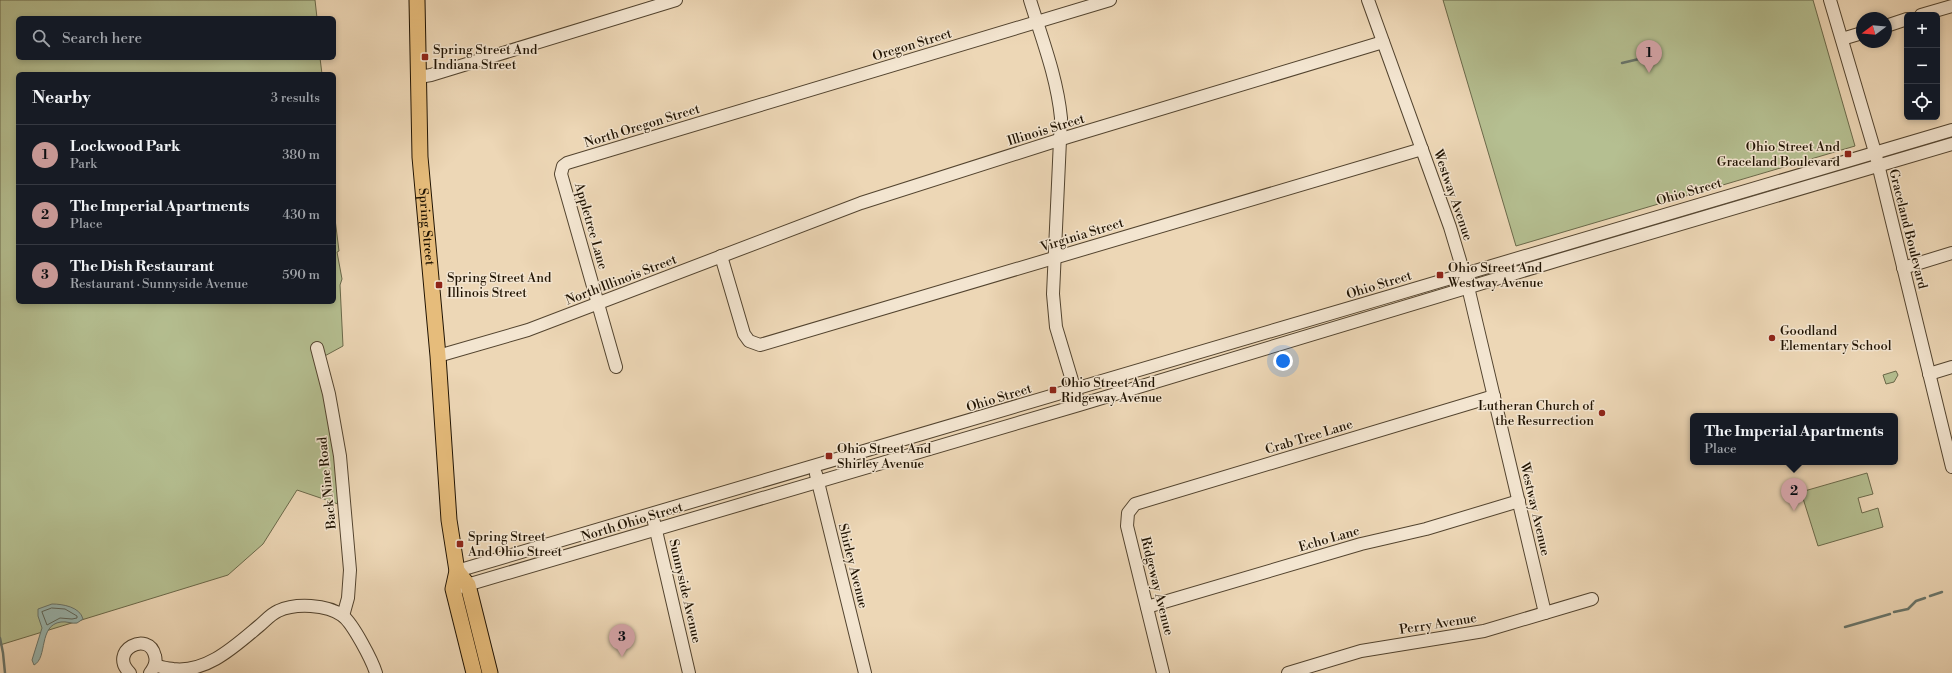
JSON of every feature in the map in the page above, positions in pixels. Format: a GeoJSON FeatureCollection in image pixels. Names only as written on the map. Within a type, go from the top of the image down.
{"type":"FeatureCollection","features":[{"type":"Feature","properties":{"kind":"main road","name":"Spring Street"},"geometry":{"type":"LineString","coordinates":[[417,0],[420,157],[438,356],[449,520],[457,571],[453,589],[474,673]]}},
{"type":"Feature","properties":{"kind":"main road","name":"Spring Street"},"geometry":{"type":"LineString","coordinates":[[457,571],[468,585],[490,673]]}},
{"type":"Feature","properties":{"kind":"street"},"geometry":{"type":"LineString","coordinates":[[418,77],[431,75],[676,0]]}},
{"type":"Feature","properties":{"kind":"street"},"geometry":{"type":"LineString","coordinates":[[1030,0],[1057,90],[1061,118],[1054,258],[1054,310],[1060,342],[1079,405]]}},
{"type":"Feature","properties":{"kind":"street","name":"Oregon Street"},"geometry":{"type":"LineString","coordinates":[[723,116],[1110,0]]}},
{"type":"Feature","properties":{"kind":"street","name":"Westway Avenue"},"geometry":{"type":"LineString","coordinates":[[1368,0],[1450,227],[1464,274],[1545,613]]}},
{"type":"Feature","properties":{"kind":"street","name":"Graceland Boulevard"},"geometry":{"type":"LineString","coordinates":[[1830,0],[1875,152],[1952,467]]}},
{"type":"Feature","properties":{"kind":"street"},"geometry":{"type":"LineString","coordinates":[[1931,12],[1952,6]]}},
{"type":"Feature","properties":{"kind":"street"},"geometry":{"type":"LineString","coordinates":[[1892,24],[1904,20]]}},
{"type":"Feature","properties":{"kind":"street"},"geometry":{"type":"LineString","coordinates":[[1842,39],[1856,35]]}},
{"type":"Feature","properties":{"kind":"street","name":"Illinois Street"},"geometry":{"type":"LineString","coordinates":[[721,256],[861,203],[1060,140],[1383,42]]}},
{"type":"Feature","properties":{"kind":"street","name":"North Oregon Street"},"geometry":{"type":"LineString","coordinates":[[570,162],[723,116]]}},
{"type":"Feature","properties":{"kind":"street","name":"Ohio Street"},"geometry":{"type":"LineString","coordinates":[[814,467],[910,440],[1322,316],[1952,130]]}},
{"type":"Feature","properties":{"kind":"street"},"geometry":{"type":"LineString","coordinates":[[818,481],[1079,405],[1952,144]]}},
{"type":"Feature","properties":{"kind":"street","name":"Virginia Street"},"geometry":{"type":"LineString","coordinates":[[721,256],[744,334],[750,342],[760,345],[1422,149]]}},
{"type":"Feature","properties":{"kind":"street","name":"Appletree Lane"},"geometry":{"type":"LineString","coordinates":[[570,162],[563,166],[561,174],[616,367]]}},
{"type":"Feature","properties":{"kind":"street"},"geometry":{"type":"LineString","coordinates":[[1729,195],[1733,209]]}},
{"type":"Feature","properties":{"kind":"street"},"geometry":{"type":"LineString","coordinates":[[1903,268],[1952,254]]}},
{"type":"Feature","properties":{"kind":"street","name":"North Illinois Street"},"geometry":{"type":"LineString","coordinates":[[438,356],[528,330],[721,256]]}},
{"type":"Feature","properties":{"kind":"street"},"geometry":{"type":"LineString","coordinates":[[1322,316],[1326,331]]}},
{"type":"Feature","properties":{"kind":"street","name":"Back Nine Road"},"geometry":{"type":"LineString","coordinates":[[317,348],[329,394],[340,456],[350,570],[348,598],[343,616]]}},
{"type":"Feature","properties":{"kind":"street"},"geometry":{"type":"LineString","coordinates":[[1205,351],[1209,366]]}},
{"type":"Feature","properties":{"kind":"street"},"geometry":{"type":"LineString","coordinates":[[1929,374],[1952,367]]}},
{"type":"Feature","properties":{"kind":"street","name":"Crab Tree Lane"},"geometry":{"type":"LineString","coordinates":[[1132,507],[1139,502],[1494,396]]}},
{"type":"Feature","properties":{"kind":"street"},"geometry":{"type":"LineString","coordinates":[[993,415],[997,429]]}},
{"type":"Feature","properties":{"kind":"street"},"geometry":{"type":"LineString","coordinates":[[910,440],[914,453]]}},
{"type":"Feature","properties":{"kind":"street","name":"North Ohio Street"},"geometry":{"type":"LineString","coordinates":[[457,571],[814,467]]}},
{"type":"Feature","properties":{"kind":"street","name":"Shirley Avenue"},"geometry":{"type":"LineString","coordinates":[[814,467],[864,673]]}},
{"type":"Feature","properties":{"kind":"street","name":"North Ohio Street"},"geometry":{"type":"LineString","coordinates":[[453,589],[818,481]]}},
{"type":"Feature","properties":{"kind":"street","name":"Echo Lane"},"geometry":{"type":"LineString","coordinates":[[1147,607],[1361,544],[1426,529],[1519,501]]}},
{"type":"Feature","properties":{"kind":"street","name":"Ridgeway Avenue"},"geometry":{"type":"LineString","coordinates":[[1132,507],[1128,513],[1127,526],[1163,673]]}},
{"type":"Feature","properties":{"kind":"street","name":"Sunnyside Avenue"},"geometry":{"type":"LineString","coordinates":[[652,515],[689,673]]}},
{"type":"Feature","properties":{"kind":"street"},"geometry":{"type":"LineString","coordinates":[[555,543],[562,557]]}},
{"type":"Feature","properties":{"kind":"street"},"geometry":{"type":"LineString","coordinates":[[510,556],[514,571]]}},
{"type":"Feature","properties":{"kind":"street","name":"Perry Avenue"},"geometry":{"type":"LineString","coordinates":[[1288,673],[1361,651],[1484,631],[1592,599]]}},
{"type":"Feature","properties":{"kind":"street"},"geometry":{"type":"LineString","coordinates":[[130,673],[124,665],[124,654],[131,646],[136,644],[142,644],[152,649],[155,654],[153,669],[192,670],[219,659],[277,611],[291,606],[318,606],[343,616],[363,643],[376,673]]}},
{"type":"Feature","properties":{"kind":"green space"},"geometry":{"type":"Polygon","coordinates":[[[0,0],[315,0],[317,16],[16,16],[16,60],[320,60],[322,72],[16,72],[16,304],[336,304],[336,227],[339,251],[337,252],[342,279],[340,285],[343,346],[321,358],[344,506],[297,490],[263,544],[228,575],[0,645],[0,0]]]}},
{"type":"Feature","properties":{"kind":"green space"},"geometry":{"type":"Polygon","coordinates":[[[1443,0],[1813,0],[1855,146],[1516,246],[1443,0]]]}},
{"type":"Feature","properties":{"kind":"green space"},"geometry":{"type":"Polygon","coordinates":[[[1896,371],[1898,375],[1894,382],[1886,384],[1883,375],[1896,371]]]}},
{"type":"Feature","properties":{"kind":"green space"},"geometry":{"type":"Polygon","coordinates":[[[1867,473],[1873,494],[1858,498],[1862,513],[1878,508],[1883,527],[1818,546],[1801,492],[1867,473]]]}},
{"type":"Feature","properties":{"kind":"water"},"geometry":{"type":"Polygon","coordinates":[[[52,604],[75,609],[83,619],[77,623],[61,622],[54,624],[46,635],[41,656],[34,665],[32,660],[42,628],[38,616],[38,609],[52,604]]]}},
{"type":"Feature","properties":{"kind":"waterway"},"geometry":{"type":"LineString","coordinates":[[1622,63],[1639,59],[1641,55]]}},
{"type":"Feature","properties":{"kind":"waterway"},"geometry":{"type":"LineString","coordinates":[[1930,596],[1942,592]]}},
{"type":"Feature","properties":{"kind":"waterway"},"geometry":{"type":"LineString","coordinates":[[1894,612],[1908,609],[1916,601],[1925,598]]}},
{"type":"Feature","properties":{"kind":"waterway"},"geometry":{"type":"LineString","coordinates":[[1845,627],[1890,614]]}},
{"type":"Feature","properties":{"kind":"waterway"},"geometry":{"type":"LineString","coordinates":[[0,638],[5,673]]}},
{"type":"Feature","properties":{"kind":"place","name":"Spring Street And Indiana Street"},"geometry":{"type":"Point","coordinates":[425,57]}},
{"type":"Feature","properties":{"kind":"place","name":"Lockwood Park"},"geometry":{"type":"Point","coordinates":[1649,73]}},
{"type":"Feature","properties":{"kind":"place","name":"Ohio Street And Graceland Boulevard"},"geometry":{"type":"Point","coordinates":[1848,154]}},
{"type":"Feature","properties":{"kind":"place","name":"Ohio Street And Westway Avenue"},"geometry":{"type":"Point","coordinates":[1440,275]}},
{"type":"Feature","properties":{"kind":"place","name":"Spring Street And Illinois Street"},"geometry":{"type":"Point","coordinates":[439,285]}},
{"type":"Feature","properties":{"kind":"place","name":"Goodland Elementary School"},"geometry":{"type":"Point","coordinates":[1772,338]}},
{"type":"Feature","properties":{"kind":"place","name":"Ohio Street And Ridgeway Avenue"},"geometry":{"type":"Point","coordinates":[1053,390]}},
{"type":"Feature","properties":{"kind":"place","name":"Lutheran Church of the Resurrection"},"geometry":{"type":"Point","coordinates":[1602,413]}},
{"type":"Feature","properties":{"kind":"place","name":"Ohio Street And Shirley Avenue"},"geometry":{"type":"Point","coordinates":[829,456]}},
{"type":"Feature","properties":{"kind":"place","name":"The Imperial Apartments"},"geometry":{"type":"Point","coordinates":[1794,511]}},
{"type":"Feature","properties":{"kind":"place","name":"Spring Street And Ohio Street"},"geometry":{"type":"Point","coordinates":[460,544]}},
{"type":"Feature","properties":{"kind":"place","name":"The Dish Restaurant"},"geometry":{"type":"Point","coordinates":[622,657]}}]}
